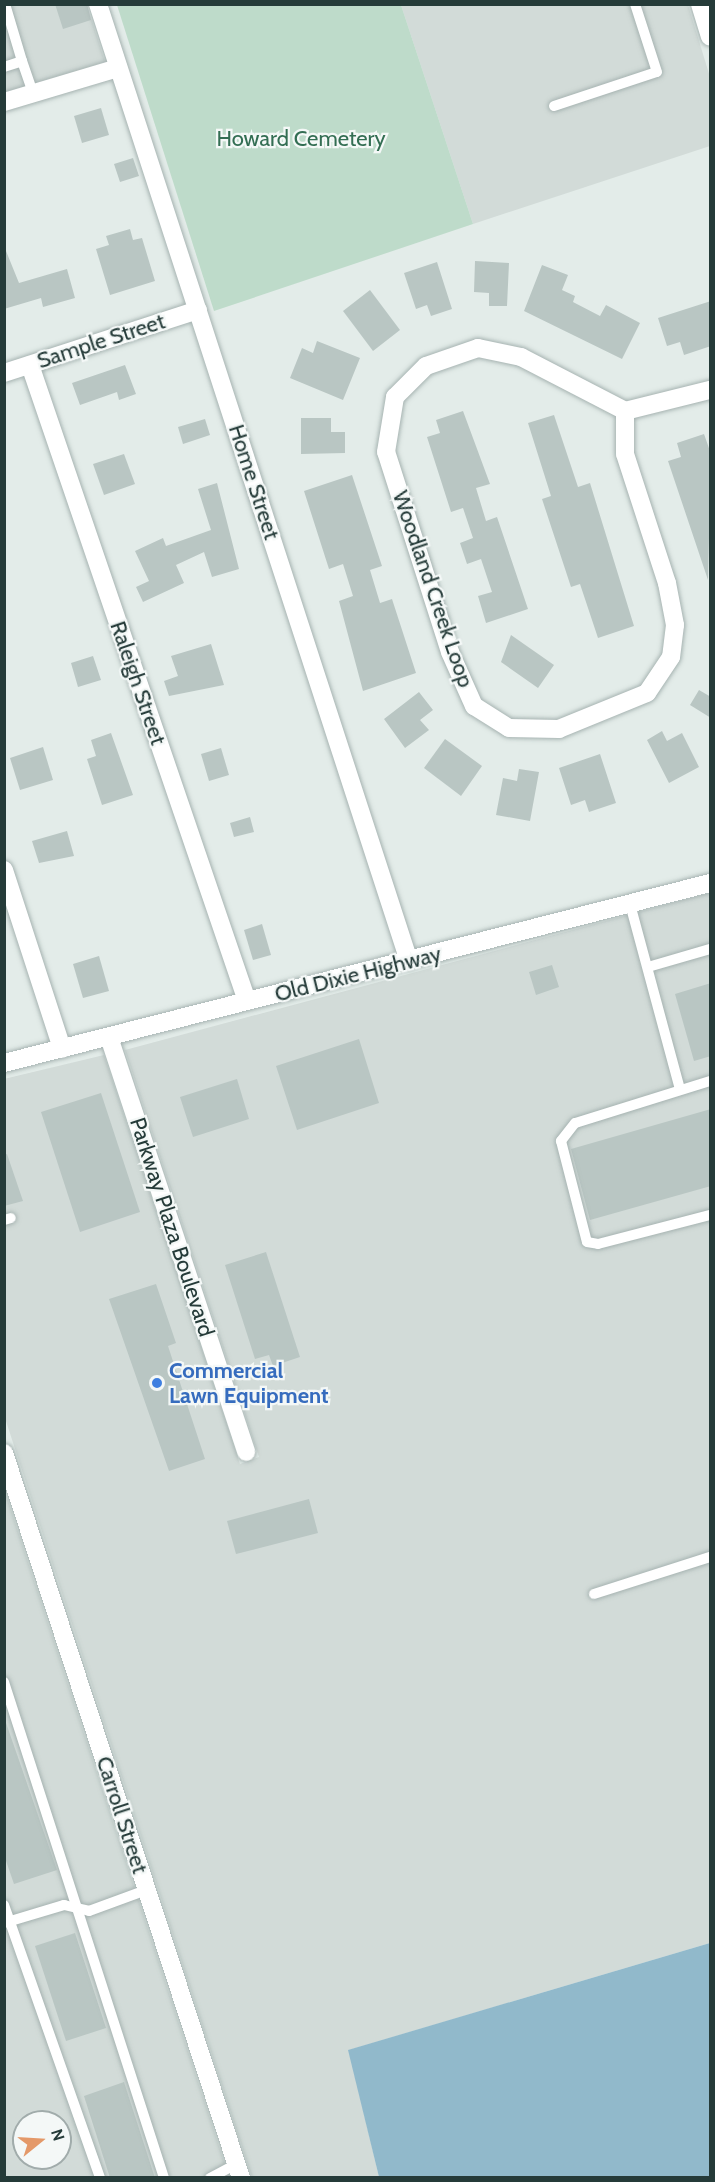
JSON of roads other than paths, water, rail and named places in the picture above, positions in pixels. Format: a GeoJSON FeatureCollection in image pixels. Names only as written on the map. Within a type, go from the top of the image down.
{"type":"FeatureCollection","features":[{"type":"Feature","properties":{"kind":"street","name":"Home Street"},"geometry":{"type":"LineString","coordinates":[[98,4],[409,961]]}},
{"type":"Feature","properties":{"kind":"street"},"geometry":{"type":"LineString","coordinates":[[700,4],[711,36]]}},
{"type":"Feature","properties":{"kind":"street"},"geometry":{"type":"LineString","coordinates":[[4,102],[117,68]]}},
{"type":"Feature","properties":{"kind":"street","name":"Sample Street"},"geometry":{"type":"LineString","coordinates":[[4,373],[198,310]]}},
{"type":"Feature","properties":{"kind":"street","name":"Woodland Creek Loop"},"geometry":{"type":"LineString","coordinates":[[478,348],[521,357],[625,411],[625,454],[669,594],[675,625],[671,657],[647,693],[559,729],[508,728],[474,706],[450,652],[386,452],[395,396],[426,366],[478,348]]}},
{"type":"Feature","properties":{"kind":"street","name":"Raleigh Street"},"geometry":{"type":"LineString","coordinates":[[30,365],[247,1002]]}},
{"type":"Feature","properties":{"kind":"street"},"geometry":{"type":"LineString","coordinates":[[625,411],[711,390]]}},
{"type":"Feature","properties":{"kind":"street"},"geometry":{"type":"LineString","coordinates":[[4,870],[62,1049]]}},
{"type":"Feature","properties":{"kind":"street","name":"Old Dixie Highway"},"geometry":{"type":"LineString","coordinates":[[4,1063],[711,883]]}},
{"type":"Feature","properties":{"kind":"street","name":"Parkway Plaza Boulevard"},"geometry":{"type":"LineString","coordinates":[[109,1037],[246,1452]]}},
{"type":"Feature","properties":{"kind":"street","name":"Carroll Street"},"geometry":{"type":"LineString","coordinates":[[4,1453],[238,2171]]}},
{"type":"Feature","properties":{"kind":"lane"},"geometry":{"type":"LineString","coordinates":[[5,4],[33,93]]}},
{"type":"Feature","properties":{"kind":"lane"},"geometry":{"type":"LineString","coordinates":[[554,106],[657,72],[635,4]]}},
{"type":"Feature","properties":{"kind":"lane"},"geometry":{"type":"LineString","coordinates":[[4,67],[22,61]]}},
{"type":"Feature","properties":{"kind":"lane"},"geometry":{"type":"LineString","coordinates":[[630,904],[680,1089]]}},
{"type":"Feature","properties":{"kind":"lane"},"geometry":{"type":"LineString","coordinates":[[648,966],[711,949]]}},
{"type":"Feature","properties":{"kind":"lane"},"geometry":{"type":"LineString","coordinates":[[711,1081],[575,1123],[561,1141],[587,1242],[598,1244],[711,1215]]}},
{"type":"Feature","properties":{"kind":"lane"},"geometry":{"type":"LineString","coordinates":[[594,1594],[711,1557]]}},
{"type":"Feature","properties":{"kind":"lane"},"geometry":{"type":"LineString","coordinates":[[4,1682],[82,1909],[164,2178]]}},
{"type":"Feature","properties":{"kind":"lane"},"geometry":{"type":"LineString","coordinates":[[8,1922],[64,1905],[82,1909],[146,1890]]}},
{"type":"Feature","properties":{"kind":"lane"},"geometry":{"type":"LineString","coordinates":[[4,1905],[8,1922],[100,2178]]}},
{"type":"Feature","properties":{"kind":"lane"},"geometry":{"type":"LineString","coordinates":[[210,2178],[238,2171]]}},
{"type":"Feature","properties":{"kind":"water"},"geometry":{"type":"Polygon","coordinates":[[[710,1943],[710,2177],[379,2177],[348,2050],[710,1943]]]}},
{"type":"Feature","properties":{"kind":"place","name":"Commercial Lawn Equipment"},"geometry":{"type":"Point","coordinates":[157,1383]}},
{"type":"Feature","properties":{"kind":"park label","name":"Howard Cemetery"},"geometry":{"type":"Point","coordinates":[301,139]}}]}
